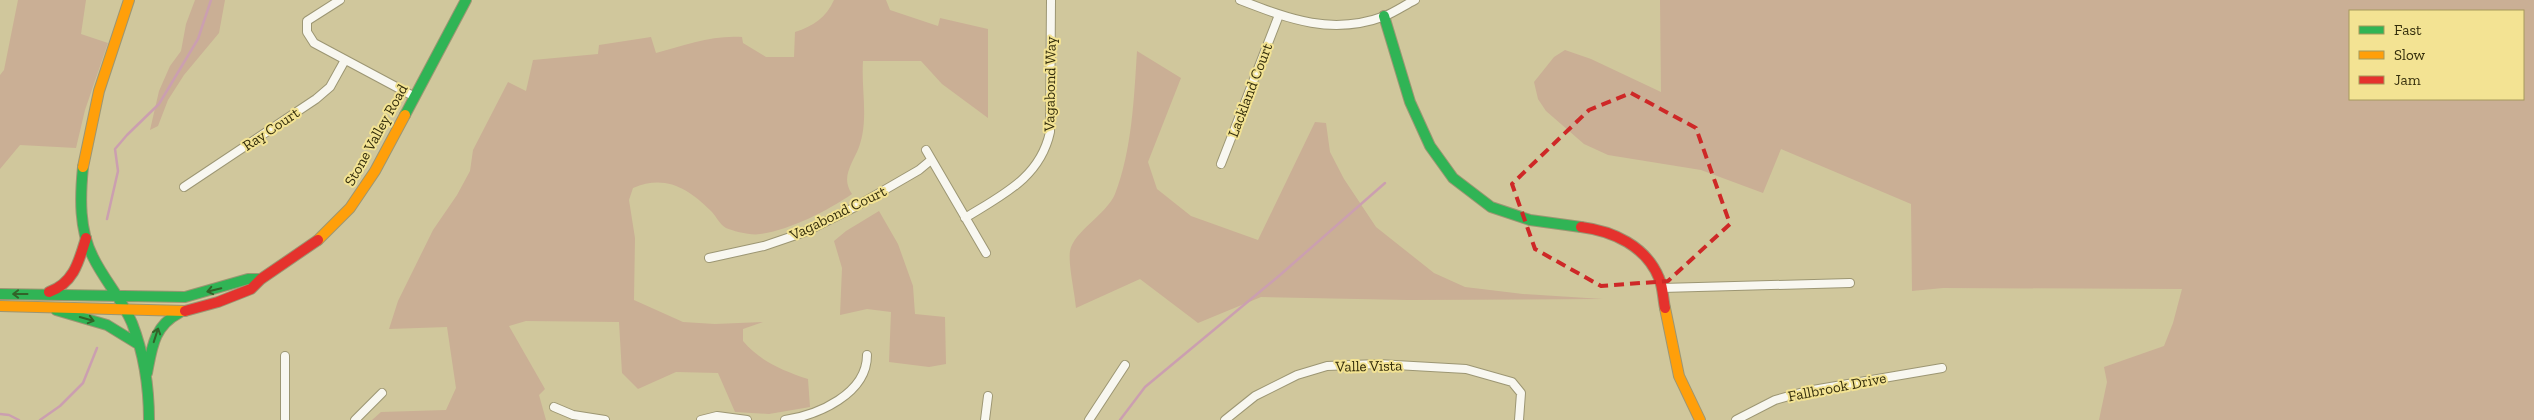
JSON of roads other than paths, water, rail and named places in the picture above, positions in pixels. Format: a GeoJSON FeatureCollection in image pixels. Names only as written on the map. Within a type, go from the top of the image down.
{"type":"FeatureCollection","features":[{"type":"Feature","properties":{"kind":"street"},"geometry":{"type":"LineString","coordinates":[[129,0],[98,89],[89,123],[83,184],[83,213],[90,250],[125,311],[147,374]]}},
{"type":"Feature","properties":{"kind":"street"},"geometry":{"type":"LineString","coordinates":[[340,0],[320,14],[310,16],[306,26],[314,43],[415,97]]}},
{"type":"Feature","properties":{"kind":"street","name":"Stone Valley Road"},"geometry":{"type":"LineString","coordinates":[[0,306],[40,306],[125,311],[184,311],[218,302],[251,290],[261,279],[310,247],[350,208],[375,171],[466,0]]}},
{"type":"Feature","properties":{"kind":"street","name":"Vagabond Way"},"geometry":{"type":"LineString","coordinates":[[965,218],[1024,180],[1044,154],[1048,144],[1050,132],[1051,0]]}},
{"type":"Feature","properties":{"kind":"street"},"geometry":{"type":"LineString","coordinates":[[1240,0],[1304,23],[1331,25],[1356,23],[1384,16],[1415,0]]}},
{"type":"Feature","properties":{"kind":"street","name":"Lackland Court"},"geometry":{"type":"LineString","coordinates":[[1222,164],[1279,15]]}},
{"type":"Feature","properties":{"kind":"street"},"geometry":{"type":"LineString","coordinates":[[1384,16],[1410,102],[1430,146],[1453,178],[1491,207],[1530,220],[1597,229],[1625,240],[1645,255],[1659,278],[1679,376],[1700,420]]}},
{"type":"Feature","properties":{"kind":"street","name":"Ray Court"},"geometry":{"type":"LineString","coordinates":[[184,187],[316,99],[330,87],[346,60]]}},
{"type":"Feature","properties":{"kind":"street"},"geometry":{"type":"LineString","coordinates":[[926,150],[986,253]]}},
{"type":"Feature","properties":{"kind":"street","name":"Vagabond Court"},"geometry":{"type":"LineString","coordinates":[[709,258],[764,246],[805,232],[855,207],[919,170],[931,160]]}},
{"type":"Feature","properties":{"kind":"street"},"geometry":{"type":"LineString","coordinates":[[40,294],[60,290],[71,279],[87,237]]}},
{"type":"Feature","properties":{"kind":"street","name":"Stone Valley Road"},"geometry":{"type":"LineString","coordinates":[[0,294],[185,297],[248,279],[261,279]]}},
{"type":"Feature","properties":{"kind":"street"},"geometry":{"type":"LineString","coordinates":[[1662,288],[1850,283]]}},
{"type":"Feature","properties":{"kind":"street"},"geometry":{"type":"LineString","coordinates":[[40,306],[108,325],[138,344]]}},
{"type":"Feature","properties":{"kind":"street"},"geometry":{"type":"LineString","coordinates":[[149,420],[147,374],[155,334],[160,324],[166,318],[184,311]]}},
{"type":"Feature","properties":{"kind":"street"},"geometry":{"type":"LineString","coordinates":[[785,420],[802,417],[825,409],[856,386],[867,368],[867,355]]}},
{"type":"Feature","properties":{"kind":"street"},"geometry":{"type":"LineString","coordinates":[[285,356],[285,420]]}},
{"type":"Feature","properties":{"kind":"street","name":"Valle Vista"},"geometry":{"type":"LineString","coordinates":[[1225,420],[1264,392],[1297,375],[1327,366],[1378,364],[1466,368],[1512,382],[1521,393],[1518,420]]}},
{"type":"Feature","properties":{"kind":"street"},"geometry":{"type":"LineString","coordinates":[[1089,420],[1125,365]]}},
{"type":"Feature","properties":{"kind":"street","name":"Fallbrook Drive"},"geometry":{"type":"LineString","coordinates":[[1736,420],[1775,400],[1807,391],[1942,368]]}},
{"type":"Feature","properties":{"kind":"street"},"geometry":{"type":"LineString","coordinates":[[354,420],[382,392]]}},
{"type":"Feature","properties":{"kind":"street"},"geometry":{"type":"LineString","coordinates":[[985,420],[988,396]]}},
{"type":"Feature","properties":{"kind":"street"},"geometry":{"type":"LineString","coordinates":[[554,407],[573,415],[605,420]]}},
{"type":"Feature","properties":{"kind":"street"},"geometry":{"type":"LineString","coordinates":[[701,420],[717,416],[747,420]]}},
{"type":"Feature","properties":{"kind":"waterway"},"geometry":{"type":"LineString","coordinates":[[107,219],[118,171],[115,149],[159,104],[198,39],[211,0]]}},
{"type":"Feature","properties":{"kind":"waterway"},"geometry":{"type":"LineString","coordinates":[[1120,420],[1145,387],[1280,275],[1385,183]]}},
{"type":"Feature","properties":{"kind":"waterway"},"geometry":{"type":"LineString","coordinates":[[40,420],[60,406],[83,383],[97,348]]}},
{"type":"Feature","properties":{"kind":"waterway"},"geometry":{"type":"LineString","coordinates":[[0,414],[9,415],[19,420]]}}]}
